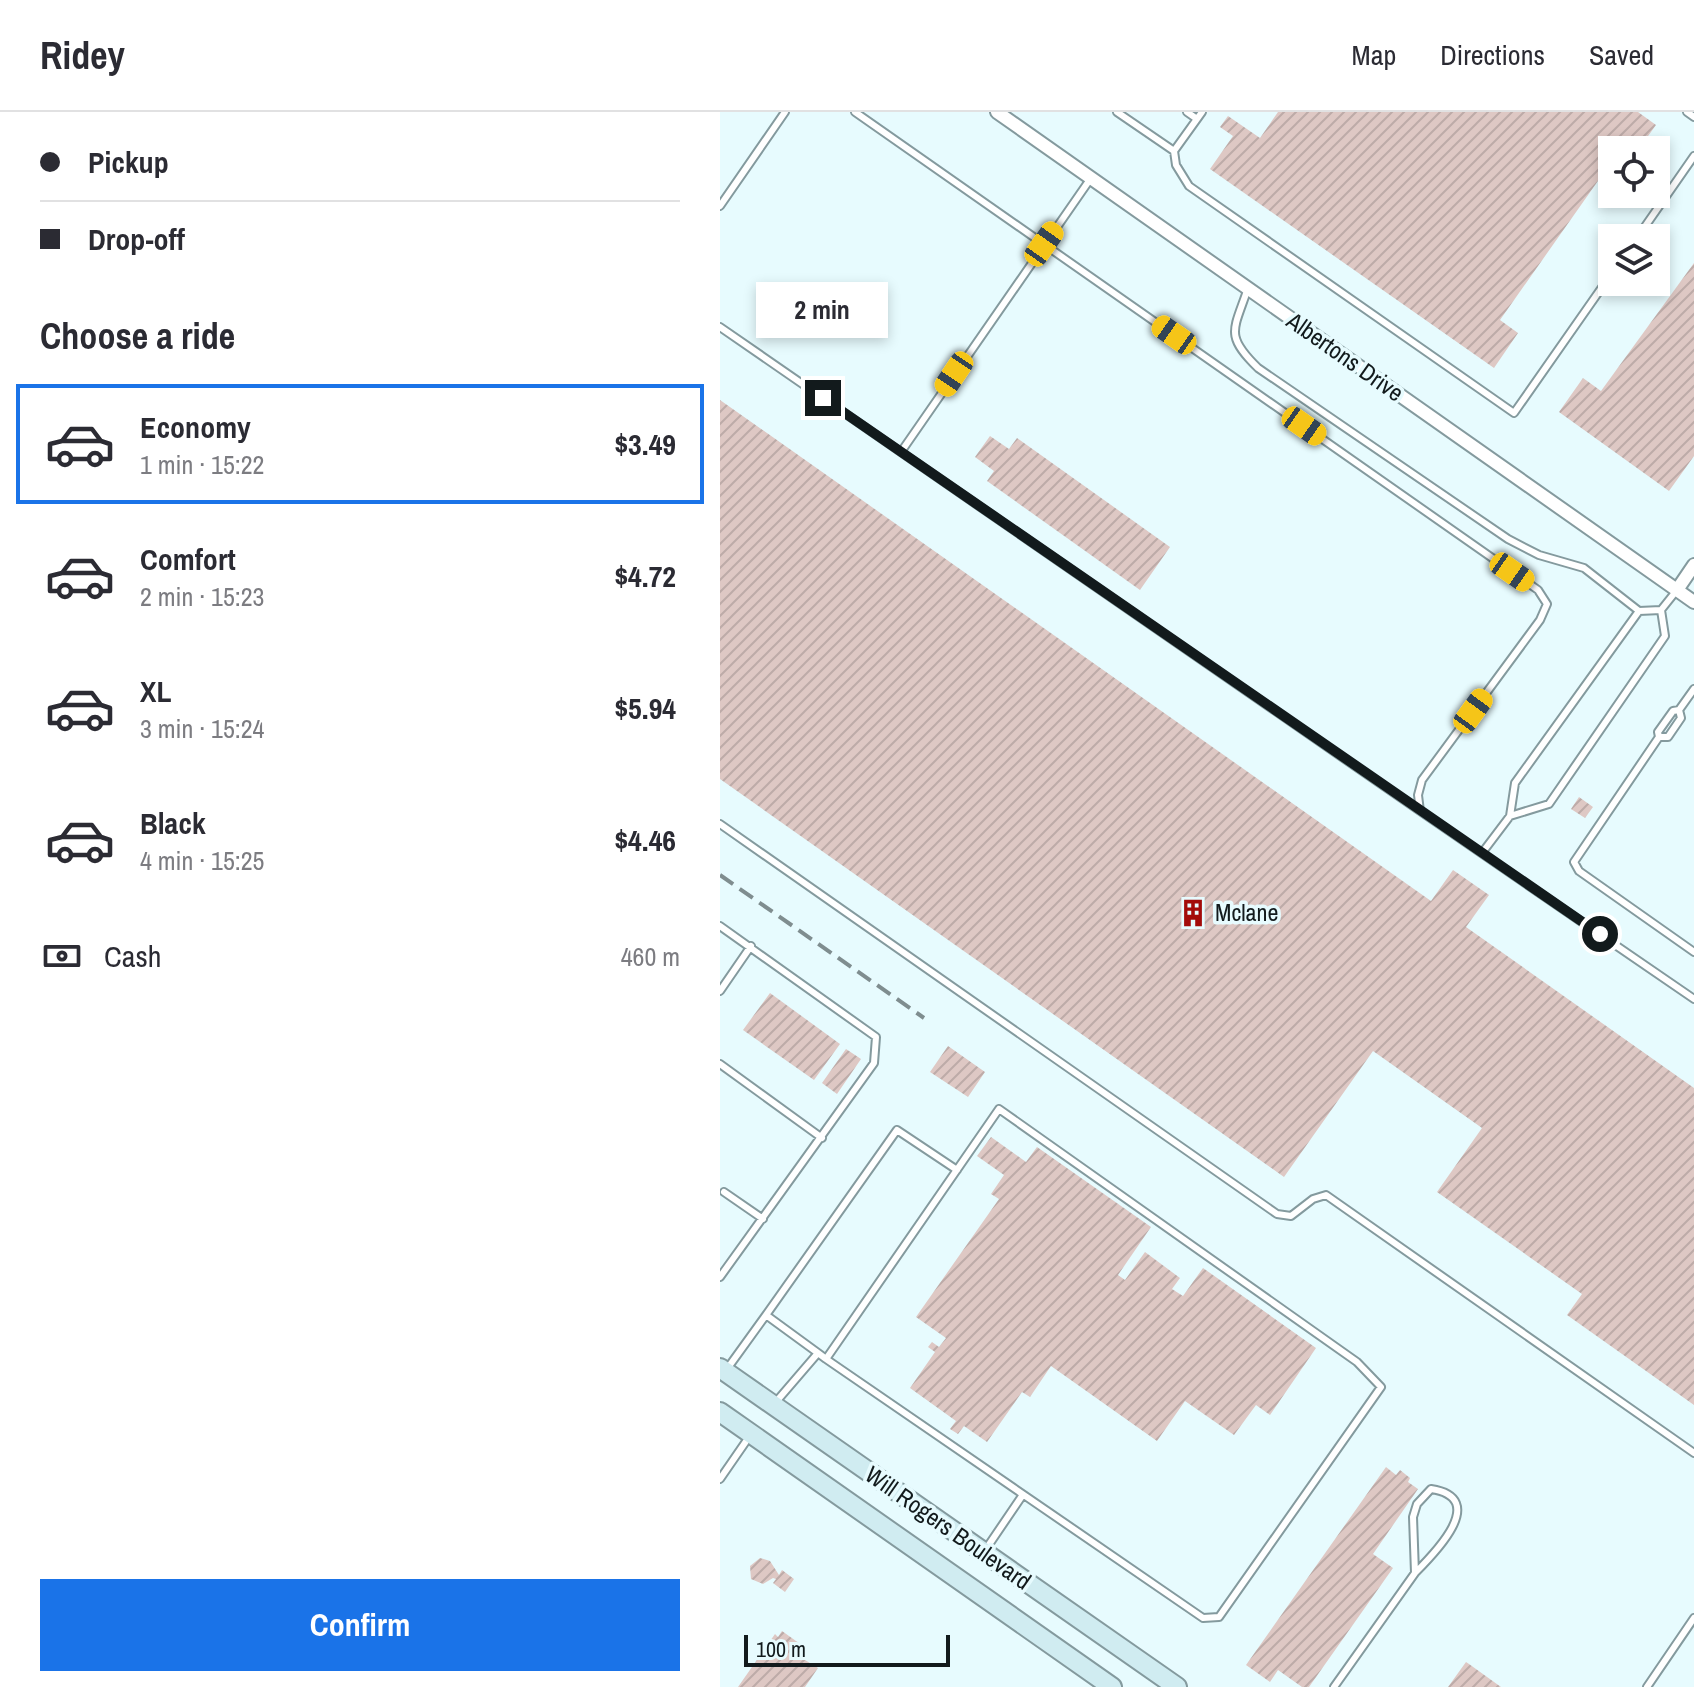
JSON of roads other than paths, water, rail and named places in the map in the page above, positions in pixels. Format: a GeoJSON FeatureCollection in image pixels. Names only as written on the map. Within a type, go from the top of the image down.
{"type":"FeatureCollection","features":[{"type":"Feature","properties":{"kind":"main road","name":"Will Rogers Boulevard"},"geometry":{"type":"LineString","coordinates":[[723,1370],[1177,1687]]}},
{"type":"Feature","properties":{"kind":"main road"},"geometry":{"type":"LineString","coordinates":[[751,1434],[773,1406]]}},
{"type":"Feature","properties":{"kind":"main road","name":"Will Rogers Boulevard"},"geometry":{"type":"LineString","coordinates":[[720,1412],[1112,1687]]}},
{"type":"Feature","properties":{"kind":"main road"},"geometry":{"type":"LineString","coordinates":[[963,1582],[984,1552]]}},
{"type":"Feature","properties":{"kind":"street","name":"Albertons Drive"},"geometry":{"type":"LineString","coordinates":[[997,112],[1694,602]]}},
{"type":"Feature","properties":{"kind":"street"},"geometry":{"type":"LineString","coordinates":[[1677,590],[1694,565]]}},
{"type":"Feature","properties":{"kind":"lane"},"geometry":{"type":"LineString","coordinates":[[720,206],[785,112]]}},
{"type":"Feature","properties":{"kind":"lane"},"geometry":{"type":"LineString","coordinates":[[855,112],[1538,590],[1547,604],[1540,620],[1422,780],[1418,795],[1420,811]]}},
{"type":"Feature","properties":{"kind":"lane"},"geometry":{"type":"LineString","coordinates":[[1117,112],[1174,151]]}},
{"type":"Feature","properties":{"kind":"lane"},"geometry":{"type":"LineString","coordinates":[[1187,112],[1197,119]]}},
{"type":"Feature","properties":{"kind":"lane"},"geometry":{"type":"LineString","coordinates":[[1202,112],[1174,151],[1176,165],[1189,186],[1514,413],[1598,293]]}},
{"type":"Feature","properties":{"kind":"lane"},"geometry":{"type":"LineString","coordinates":[[1687,112],[1694,117]]}},
{"type":"Feature","properties":{"kind":"lane"},"geometry":{"type":"LineString","coordinates":[[1647,224],[1694,156]]}},
{"type":"Feature","properties":{"kind":"lane"},"geometry":{"type":"LineString","coordinates":[[901,452],[1091,178]]}},
{"type":"Feature","properties":{"kind":"lane"},"geometry":{"type":"LineString","coordinates":[[1248,288],[1234,329],[1237,348],[1258,368],[1508,539],[1539,555],[1584,568],[1639,611],[1661,610]]}},
{"type":"Feature","properties":{"kind":"lane"},"geometry":{"type":"LineString","coordinates":[[720,327],[1694,999]]}},
{"type":"Feature","properties":{"kind":"lane"},"geometry":{"type":"LineString","coordinates":[[1510,816],[1549,804],[1665,636],[1661,610],[1677,590]]}},
{"type":"Feature","properties":{"kind":"lane"},"geometry":{"type":"LineString","coordinates":[[1482,853],[1510,816],[1515,783],[1639,611]]}},
{"type":"Feature","properties":{"kind":"lane"},"geometry":{"type":"LineString","coordinates":[[1694,689],[1658,732],[1659,737],[1574,862],[1579,871],[1694,952]]}},
{"type":"Feature","properties":{"kind":"lane"},"geometry":{"type":"LineString","coordinates":[[720,824],[1277,1214],[1291,1216],[1313,1199],[1326,1195],[1694,1453]]}},
{"type":"Feature","properties":{"kind":"lane"},"geometry":{"type":"LineString","coordinates":[[720,926],[876,1037],[874,1063],[720,1277]]}},
{"type":"Feature","properties":{"kind":"lane"},"geometry":{"type":"LineString","coordinates":[[720,991],[751,946]]}},
{"type":"Feature","properties":{"kind":"lane"},"geometry":{"type":"LineString","coordinates":[[720,1064],[822,1138]]}},
{"type":"Feature","properties":{"kind":"lane"},"geometry":{"type":"LineString","coordinates":[[766,1315],[826,1359],[1022,1496],[1203,1618],[1219,1617],[1381,1387],[1357,1362],[999,1109],[826,1359]]}},
{"type":"Feature","properties":{"kind":"lane"},"geometry":{"type":"LineString","coordinates":[[723,1370],[766,1315],[897,1130],[957,1170]]}},
{"type":"Feature","properties":{"kind":"lane"},"geometry":{"type":"LineString","coordinates":[[721,1193],[763,1219]]}},
{"type":"Feature","properties":{"kind":"lane"},"geometry":{"type":"LineString","coordinates":[[773,1406],[818,1353]]}},
{"type":"Feature","properties":{"kind":"lane"},"geometry":{"type":"LineString","coordinates":[[720,1479],[751,1434]]}},
{"type":"Feature","properties":{"kind":"lane"},"geometry":{"type":"LineString","coordinates":[[1334,1687],[1415,1573],[1442,1545],[1457,1517],[1451,1497],[1444,1491],[1431,1489],[1417,1504],[1413,1517],[1415,1573]]}},
{"type":"Feature","properties":{"kind":"lane"},"geometry":{"type":"LineString","coordinates":[[984,1552],[1022,1496]]}},
{"type":"Feature","properties":{"kind":"lane"},"geometry":{"type":"LineString","coordinates":[[1647,1687],[1694,1618]]}},
{"type":"Feature","properties":{"kind":"railway"},"geometry":{"type":"LineString","coordinates":[[720,875],[924,1018]]}},
{"type":"Feature","properties":{"kind":"place","name":"Mclane"},"geometry":{"type":"Point","coordinates":[1193,913]}}]}
